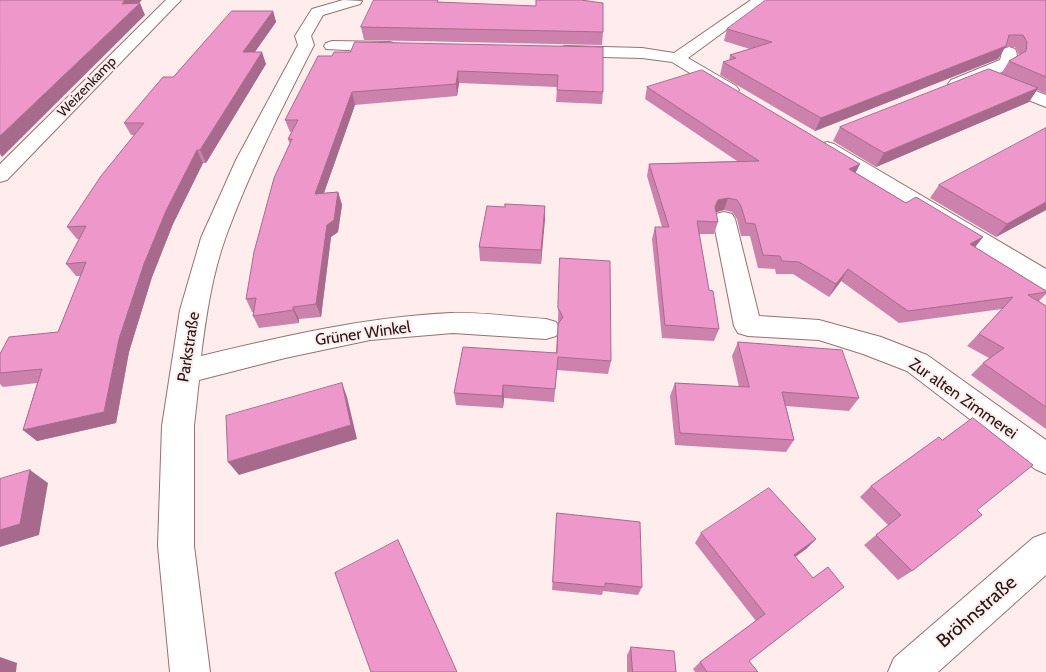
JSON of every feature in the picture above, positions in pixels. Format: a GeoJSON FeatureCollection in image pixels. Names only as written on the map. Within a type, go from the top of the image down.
{"type":"FeatureCollection","features":[{"type":"Feature","properties":{"kind":"street","name":"Weizenkamp"},"geometry":{"type":"LineString","coordinates":[[0,176],[174,0]]}},
{"type":"Feature","properties":{"kind":"street"},"geometry":{"type":"LineString","coordinates":[[677,58],[760,0]]}},
{"type":"Feature","properties":{"kind":"street","name":"Parkstraße"},"geometry":{"type":"LineString","coordinates":[[190,672],[176,546],[178,426],[194,310],[213,238],[246,160],[319,45],[342,26],[355,1]]}},
{"type":"Feature","properties":{"kind":"street","name":"Parkstraße"},"geometry":{"type":"LineString","coordinates":[[319,45],[303,36],[316,12],[355,1]]}},
{"type":"Feature","properties":{"kind":"street"},"geometry":{"type":"LineString","coordinates":[[319,45],[402,47]]}},
{"type":"Feature","properties":{"kind":"street"},"geometry":{"type":"LineString","coordinates":[[548,50],[642,53],[677,58],[747,100]]}},
{"type":"Feature","properties":{"kind":"street"},"geometry":{"type":"LineString","coordinates":[[940,90],[1008,64],[1009,52]]}},
{"type":"Feature","properties":{"kind":"street"},"geometry":{"type":"LineString","coordinates":[[982,74],[1046,102]]}},
{"type":"Feature","properties":{"kind":"street"},"geometry":{"type":"LineString","coordinates":[[833,132],[811,138],[1046,281]]}},
{"type":"Feature","properties":{"kind":"street","name":"Zur alten Zimmerei"},"geometry":{"type":"LineString","coordinates":[[724,219],[748,326],[819,330],[871,345],[917,363],[1046,459]]}},
{"type":"Feature","properties":{"kind":"street","name":"Grüner Winkel"},"geometry":{"type":"LineString","coordinates":[[184,372],[285,347],[370,330],[453,323],[546,328]]}},
{"type":"Feature","properties":{"kind":"street","name":"Bröhnstraße"},"geometry":{"type":"LineString","coordinates":[[908,672],[1046,551]]}},
{"type":"Feature","properties":{"kind":"building"},"geometry":{"type":"Polygon","coordinates":[[[0,0],[125,0],[122,4],[140,3],[0,136],[0,0]]]}},
{"type":"Feature","properties":{"kind":"building"},"geometry":{"type":"Polygon","coordinates":[[[374,0],[438,0],[437,2],[536,6],[536,0],[581,0],[603,3],[603,32],[361,27],[374,0]]]}},
{"type":"Feature","properties":{"kind":"building"},"geometry":{"type":"Polygon","coordinates":[[[766,0],[1046,0],[1046,77],[1009,61],[1026,51],[1027,42],[1023,35],[1009,35],[1006,46],[821,118],[723,62],[736,58],[730,55],[772,42],[727,29],[766,0]]]}},
{"type":"Feature","properties":{"kind":"building"},"geometry":{"type":"Polygon","coordinates":[[[232,11],[273,11],[243,52],[262,52],[200,150],[197,150],[166,211],[144,264],[119,339],[104,412],[23,430],[42,369],[0,373],[0,354],[9,337],[58,332],[86,262],[66,264],[86,226],[67,227],[101,176],[144,123],[124,123],[163,77],[173,77],[232,11]]]}},
{"type":"Feature","properties":{"kind":"building"},"geometry":{"type":"Polygon","coordinates":[[[355,42],[603,47],[603,92],[557,90],[558,75],[458,71],[456,84],[352,92],[315,194],[338,192],[334,220],[327,225],[316,304],[293,307],[293,310],[253,316],[256,298],[246,299],[254,252],[274,178],[292,139],[288,139],[298,120],[285,120],[318,56],[332,56],[334,52],[350,52],[355,42]]]}},
{"type":"Feature","properties":{"kind":"building"},"geometry":{"type":"Polygon","coordinates":[[[989,69],[1038,88],[884,153],[840,127],[989,69]]]}},
{"type":"Feature","properties":{"kind":"building"},"geometry":{"type":"Polygon","coordinates":[[[702,70],[860,164],[849,169],[906,203],[916,197],[983,237],[970,244],[1046,291],[1028,295],[1046,306],[1046,407],[983,363],[1004,348],[979,334],[1013,297],[908,311],[848,269],[836,284],[799,262],[782,261],[780,256],[763,255],[755,224],[746,223],[741,206],[737,200],[728,198],[718,200],[715,207],[718,222],[697,221],[709,290],[713,291],[719,329],[665,325],[655,227],[669,227],[649,164],[759,161],[647,87],[702,70]]]}},
{"type":"Feature","properties":{"kind":"building"},"geometry":{"type":"Polygon","coordinates":[[[1046,128],[1046,202],[1007,224],[939,185],[1046,128]]]}},
{"type":"Feature","properties":{"kind":"building"},"geometry":{"type":"Polygon","coordinates":[[[505,204],[545,206],[541,250],[479,247],[487,206],[505,207],[505,204]]]}},
{"type":"Feature","properties":{"kind":"building"},"geometry":{"type":"Polygon","coordinates":[[[560,258],[610,261],[611,361],[558,357],[555,389],[503,385],[502,396],[454,393],[463,347],[557,353],[558,324],[563,317],[558,308],[560,258]]]}},
{"type":"Feature","properties":{"kind":"building"},"geometry":{"type":"Polygon","coordinates":[[[738,342],[842,350],[859,398],[782,392],[794,440],[680,433],[675,383],[749,387],[738,342]]]}},
{"type":"Feature","properties":{"kind":"building"},"geometry":{"type":"Polygon","coordinates":[[[342,383],[351,425],[228,462],[226,416],[342,383]]]}},
{"type":"Feature","properties":{"kind":"building"},"geometry":{"type":"Polygon","coordinates":[[[973,418],[1033,465],[977,510],[982,515],[912,571],[876,535],[901,515],[871,486],[939,437],[942,440],[973,418]]]}},
{"type":"Feature","properties":{"kind":"building"},"geometry":{"type":"Polygon","coordinates":[[[30,470],[20,524],[0,530],[0,479],[30,470]]]}},
{"type":"Feature","properties":{"kind":"building"},"geometry":{"type":"Polygon","coordinates":[[[769,488],[816,539],[794,555],[813,578],[828,567],[844,587],[749,661],[758,672],[707,672],[700,662],[765,614],[701,533],[769,488]]]}},
{"type":"Feature","properties":{"kind":"building"},"geometry":{"type":"Polygon","coordinates":[[[557,513],[640,522],[642,587],[605,583],[605,587],[553,582],[557,513]]]}},
{"type":"Feature","properties":{"kind":"building"},"geometry":{"type":"Polygon","coordinates":[[[398,540],[457,672],[371,672],[335,573],[398,540]]]}},
{"type":"Feature","properties":{"kind":"building"},"geometry":{"type":"Polygon","coordinates":[[[631,647],[674,651],[676,672],[633,672],[631,647]]]}}]}
